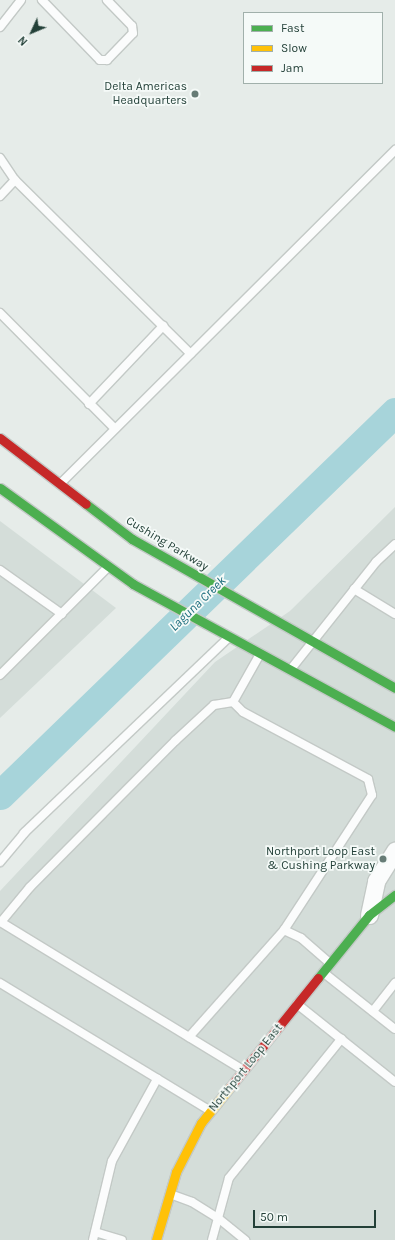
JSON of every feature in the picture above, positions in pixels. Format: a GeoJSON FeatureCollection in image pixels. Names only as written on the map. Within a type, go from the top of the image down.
{"type":"FeatureCollection","features":[{"type":"Feature","properties":{"kind":"main road","name":"Cushing Parkway"},"geometry":{"type":"LineString","coordinates":[[0,438],[132,539],[395,688]]}},
{"type":"Feature","properties":{"kind":"main road"},"geometry":{"type":"LineString","coordinates":[[0,488],[108,567],[152,595],[260,654],[291,669],[395,727]]}},
{"type":"Feature","properties":{"kind":"main road","name":"Northport Loop East"},"geometry":{"type":"LineString","coordinates":[[156,1240],[169,1193],[187,1147],[211,1111],[369,915],[395,895]]}},
{"type":"Feature","properties":{"kind":"street","name":"Northport Loop East"},"geometry":{"type":"LineString","coordinates":[[369,915],[376,881],[395,851]]}},
{"type":"Feature","properties":{"kind":"lane"},"geometry":{"type":"LineString","coordinates":[[0,27],[20,2],[9,0]]}},
{"type":"Feature","properties":{"kind":"lane"},"geometry":{"type":"LineString","coordinates":[[42,0],[100,60],[107,60],[133,33],[132,26],[107,0]]}},
{"type":"Feature","properties":{"kind":"lane"},"geometry":{"type":"LineString","coordinates":[[60,484],[395,150]]}},
{"type":"Feature","properties":{"kind":"lane"},"geometry":{"type":"LineString","coordinates":[[0,158],[15,180],[191,354]]}},
{"type":"Feature","properties":{"kind":"lane"},"geometry":{"type":"LineString","coordinates":[[0,196],[15,180]]}},
{"type":"Feature","properties":{"kind":"lane"},"geometry":{"type":"LineString","coordinates":[[0,313],[115,430]]}},
{"type":"Feature","properties":{"kind":"lane"},"geometry":{"type":"LineString","coordinates":[[89,404],[163,326]]}},
{"type":"Feature","properties":{"kind":"lane"},"geometry":{"type":"LineString","coordinates":[[291,669],[312,640],[354,589],[395,544]]}},
{"type":"Feature","properties":{"kind":"lane"},"geometry":{"type":"LineString","coordinates":[[0,675],[108,567]]}},
{"type":"Feature","properties":{"kind":"lane"},"geometry":{"type":"LineString","coordinates":[[0,570],[62,614]]}},
{"type":"Feature","properties":{"kind":"lane"},"geometry":{"type":"LineString","coordinates":[[354,589],[393,610]]}},
{"type":"Feature","properties":{"kind":"lane"},"geometry":{"type":"LineString","coordinates":[[0,862],[24,833],[230,637]]}},
{"type":"Feature","properties":{"kind":"lane"},"geometry":{"type":"LineString","coordinates":[[233,702],[260,654]]}},
{"type":"Feature","properties":{"kind":"lane"},"geometry":{"type":"LineString","coordinates":[[189,1037],[284,930],[372,795],[368,779],[243,712],[233,702]]}},
{"type":"Feature","properties":{"kind":"lane"},"geometry":{"type":"LineString","coordinates":[[233,702],[214,705],[175,741],[30,887],[1,922],[244,1070]]}},
{"type":"Feature","properties":{"kind":"lane"},"geometry":{"type":"LineString","coordinates":[[284,930],[301,938],[330,963]]}},
{"type":"Feature","properties":{"kind":"lane"},"geometry":{"type":"LineString","coordinates":[[323,972],[395,1029]]}},
{"type":"Feature","properties":{"kind":"lane"},"geometry":{"type":"LineString","coordinates":[[0,983],[211,1111]]}},
{"type":"Feature","properties":{"kind":"lane"},"geometry":{"type":"LineString","coordinates":[[372,1011],[395,983]]}},
{"type":"Feature","properties":{"kind":"lane"},"geometry":{"type":"LineString","coordinates":[[297,1004],[395,1082]]}},
{"type":"Feature","properties":{"kind":"lane"},"geometry":{"type":"LineString","coordinates":[[212,1240],[229,1178],[341,1039]]}},
{"type":"Feature","properties":{"kind":"lane"},"geometry":{"type":"LineString","coordinates":[[122,1240],[94,1236],[112,1161],[157,1079]]}},
{"type":"Feature","properties":{"kind":"lane"},"geometry":{"type":"LineString","coordinates":[[169,1193],[192,1202],[218,1218],[245,1240]]}},
{"type":"Feature","properties":{"kind":"shaded area"},"geometry":{"type":"Polygon","coordinates":[[[395,507],[395,1240],[0,1240],[0,891],[215,662],[290,611],[395,507]]]}},
{"type":"Feature","properties":{"kind":"shaded area"},"geometry":{"type":"Polygon","coordinates":[[[0,521],[116,608],[0,718],[0,521]]]}},
{"type":"Feature","properties":{"kind":"waterway","name":"Laguna Creek"},"geometry":{"type":"LineString","coordinates":[[0,795],[395,412]]}},
{"type":"Feature","properties":{"kind":"traffic: fast"},"geometry":{"type":"LineString","coordinates":[[0,488],[133,584],[395,727]]}},
{"type":"Feature","properties":{"kind":"traffic: fast"},"geometry":{"type":"LineString","coordinates":[[86,504],[132,539],[395,688]]}},
{"type":"Feature","properties":{"kind":"traffic: fast"},"geometry":{"type":"LineString","coordinates":[[318,978],[369,915],[395,895]]}},
{"type":"Feature","properties":{"kind":"traffic: slow"},"geometry":{"type":"LineString","coordinates":[[156,1240],[176,1172],[201,1123],[230,1087]]}},
{"type":"Feature","properties":{"kind":"traffic: jam"},"geometry":{"type":"LineString","coordinates":[[0,438],[86,504]]}},
{"type":"Feature","properties":{"kind":"traffic: jam"},"geometry":{"type":"LineString","coordinates":[[230,1087],[318,978]]}},
{"type":"Feature","properties":{"kind":"place","name":"Delta Americas Headquarters"},"geometry":{"type":"Point","coordinates":[195,94]}},
{"type":"Feature","properties":{"kind":"place","name":"Northport Loop East & Cushing Parkway"},"geometry":{"type":"Point","coordinates":[383,859]}}]}
